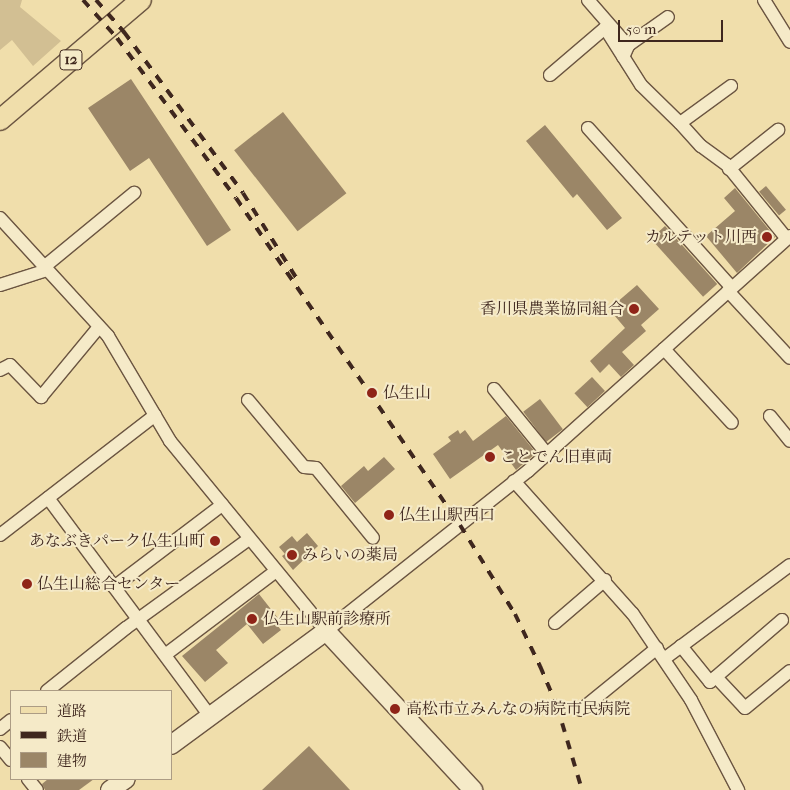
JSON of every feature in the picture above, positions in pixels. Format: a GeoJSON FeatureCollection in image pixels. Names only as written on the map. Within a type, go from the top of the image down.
{"type":"FeatureCollection","features":[{"type":"Feature","properties":{"kind":"main road","name":"12"},"geometry":{"type":"LineString","coordinates":[[0,120],[141,0]]}},
{"type":"Feature","properties":{"kind":"street"},"geometry":{"type":"LineString","coordinates":[[172,744],[326,631],[547,454],[789,238],[729,169],[701,146],[641,86],[625,51],[588,0]]}},
{"type":"Feature","properties":{"kind":"street"},"geometry":{"type":"LineString","coordinates":[[764,0],[790,42]]}},
{"type":"Feature","properties":{"kind":"street"},"geometry":{"type":"LineString","coordinates":[[625,51],[668,17]]}},
{"type":"Feature","properties":{"kind":"street"},"geometry":{"type":"LineString","coordinates":[[550,75],[605,28],[625,51]]}},
{"type":"Feature","properties":{"kind":"street"},"geometry":{"type":"LineString","coordinates":[[680,123],[731,86]]}},
{"type":"Feature","properties":{"kind":"street"},"geometry":{"type":"LineString","coordinates":[[588,128],[790,358]]}},
{"type":"Feature","properties":{"kind":"street"},"geometry":{"type":"LineString","coordinates":[[729,169],[778,130]]}},
{"type":"Feature","properties":{"kind":"street"},"geometry":{"type":"LineString","coordinates":[[0,285],[46,269],[134,193]]}},
{"type":"Feature","properties":{"kind":"street"},"geometry":{"type":"LineString","coordinates":[[0,218],[99,327],[170,441],[249,539],[326,631],[473,790]]}},
{"type":"Feature","properties":{"kind":"street"},"geometry":{"type":"LineString","coordinates":[[0,370],[10,365],[41,397],[99,327]]}},
{"type":"Feature","properties":{"kind":"street"},"geometry":{"type":"LineString","coordinates":[[664,348],[732,423]]}},
{"type":"Feature","properties":{"kind":"street"},"geometry":{"type":"LineString","coordinates":[[494,389],[547,454]]}},
{"type":"Feature","properties":{"kind":"street"},"geometry":{"type":"LineString","coordinates":[[248,400],[304,467],[316,468],[373,538]]}},
{"type":"Feature","properties":{"kind":"street"},"geometry":{"type":"LineString","coordinates":[[0,535],[155,415]]}},
{"type":"Feature","properties":{"kind":"street"},"geometry":{"type":"LineString","coordinates":[[770,416],[790,441]]}},
{"type":"Feature","properties":{"kind":"street"},"geometry":{"type":"LineString","coordinates":[[514,480],[605,580],[661,654],[691,700],[738,790]]}},
{"type":"Feature","properties":{"kind":"street"},"geometry":{"type":"LineString","coordinates":[[48,498],[210,716]]}},
{"type":"Feature","properties":{"kind":"street"},"geometry":{"type":"LineString","coordinates":[[114,587],[222,505]]}},
{"type":"Feature","properties":{"kind":"street"},"geometry":{"type":"LineString","coordinates":[[48,690],[249,539]]}},
{"type":"Feature","properties":{"kind":"street"},"geometry":{"type":"LineString","coordinates":[[581,710],[661,654],[682,646],[790,565]]}},
{"type":"Feature","properties":{"kind":"street"},"geometry":{"type":"LineString","coordinates":[[165,655],[276,571]]}},
{"type":"Feature","properties":{"kind":"street"},"geometry":{"type":"LineString","coordinates":[[556,623],[605,580]]}},
{"type":"Feature","properties":{"kind":"street"},"geometry":{"type":"LineString","coordinates":[[682,646],[710,682],[782,620]]}},
{"type":"Feature","properties":{"kind":"street"},"geometry":{"type":"LineString","coordinates":[[716,677],[745,708],[790,671]]}},
{"type":"Feature","properties":{"kind":"street"},"geometry":{"type":"LineString","coordinates":[[0,729],[10,721]]}},
{"type":"Feature","properties":{"kind":"street"},"geometry":{"type":"LineString","coordinates":[[0,747],[10,759]]}},
{"type":"Feature","properties":{"kind":"street"},"geometry":{"type":"LineString","coordinates":[[29,780],[37,790]]}},
{"type":"Feature","properties":{"kind":"street"},"geometry":{"type":"LineString","coordinates":[[110,790],[125,780]]}},
{"type":"Feature","properties":{"kind":"shaded area"},"geometry":{"type":"Polygon","coordinates":[[[0,0],[22,0],[20,7],[61,41],[33,66],[12,40],[0,50],[0,0]]]}},
{"type":"Feature","properties":{"kind":"building"},"geometry":{"type":"Polygon","coordinates":[[[131,79],[231,230],[207,246],[149,158],[130,171],[88,108],[131,79]]]}},
{"type":"Feature","properties":{"kind":"building"},"geometry":{"type":"Polygon","coordinates":[[[283,112],[346,193],[298,231],[234,150],[283,112]]]}},
{"type":"Feature","properties":{"kind":"building"},"geometry":{"type":"Polygon","coordinates":[[[545,125],[622,218],[607,230],[577,194],[573,198],[526,141],[545,125]]]}},
{"type":"Feature","properties":{"kind":"building"},"geometry":{"type":"Polygon","coordinates":[[[766,186],[786,210],[779,216],[759,192],[766,186]]]}},
{"type":"Feature","properties":{"kind":"building"},"geometry":{"type":"Polygon","coordinates":[[[735,188],[775,237],[737,273],[706,236],[735,211],[724,198],[735,188]]]}},
{"type":"Feature","properties":{"kind":"building"},"geometry":{"type":"Polygon","coordinates":[[[665,226],[717,284],[703,297],[651,239],[665,226]]]}},
{"type":"Feature","properties":{"kind":"building"},"geometry":{"type":"Polygon","coordinates":[[[637,285],[659,309],[641,325],[646,331],[622,352],[634,365],[621,377],[609,364],[600,373],[590,361],[625,328],[609,309],[637,285]]]}},
{"type":"Feature","properties":{"kind":"building"},"geometry":{"type":"Polygon","coordinates":[[[592,377],[605,391],[587,407],[574,393],[592,377]]]}},
{"type":"Feature","properties":{"kind":"building"},"geometry":{"type":"Polygon","coordinates":[[[540,399],[563,429],[546,442],[523,412],[540,399]]]}},
{"type":"Feature","properties":{"kind":"building"},"geometry":{"type":"Polygon","coordinates":[[[506,416],[536,453],[516,470],[498,445],[450,479],[433,454],[451,441],[448,437],[458,430],[460,434],[465,430],[473,441],[506,416]]]}},
{"type":"Feature","properties":{"kind":"building"},"geometry":{"type":"Polygon","coordinates":[[[384,457],[395,469],[355,503],[341,486],[364,466],[368,471],[384,457]]]}},
{"type":"Feature","properties":{"kind":"building"},"geometry":{"type":"Polygon","coordinates":[[[307,533],[318,546],[293,570],[282,556],[285,554],[279,547],[292,536],[297,542],[307,533]]]}},
{"type":"Feature","properties":{"kind":"building"},"geometry":{"type":"Polygon","coordinates":[[[259,594],[281,622],[277,625],[281,630],[263,644],[247,624],[216,650],[228,663],[205,682],[182,656],[259,594]]]}},
{"type":"Feature","properties":{"kind":"building"},"geometry":{"type":"Polygon","coordinates":[[[309,746],[350,790],[262,790],[309,746]]]}},
{"type":"Feature","properties":{"kind":"building"},"geometry":{"type":"Polygon","coordinates":[[[47,780],[93,780],[79,790],[45,790],[42,784],[47,780]]]}},
{"type":"Feature","properties":{"kind":"railway"},"geometry":{"type":"LineString","coordinates":[[83,0],[117,38],[236,198],[460,525],[515,614],[540,666],[557,706],[582,790]]}},
{"type":"Feature","properties":{"kind":"railway"},"geometry":{"type":"LineString","coordinates":[[96,0],[124,32],[243,193],[297,279]]}},
{"type":"Feature","properties":{"kind":"place","name":"カルテット川西"},"geometry":{"type":"Point","coordinates":[767,237]}},
{"type":"Feature","properties":{"kind":"place","name":"香川県農業協同組合"},"geometry":{"type":"Point","coordinates":[634,309]}},
{"type":"Feature","properties":{"kind":"place","name":"仏生山"},"geometry":{"type":"Point","coordinates":[372,393]}},
{"type":"Feature","properties":{"kind":"place","name":"ことでん旧車両"},"geometry":{"type":"Point","coordinates":[490,457]}},
{"type":"Feature","properties":{"kind":"place","name":"仏生山駅西口"},"geometry":{"type":"Point","coordinates":[389,515]}},
{"type":"Feature","properties":{"kind":"place","name":"あなぶきパーク仏生山町"},"geometry":{"type":"Point","coordinates":[215,541]}},
{"type":"Feature","properties":{"kind":"place","name":"みらいの薬局"},"geometry":{"type":"Point","coordinates":[292,555]}},
{"type":"Feature","properties":{"kind":"place","name":"仏生山総合センター"},"geometry":{"type":"Point","coordinates":[27,584]}},
{"type":"Feature","properties":{"kind":"place","name":"仏生山駅前診療所"},"geometry":{"type":"Point","coordinates":[252,619]}},
{"type":"Feature","properties":{"kind":"place","name":"高松市立みんなの病院市民病院"},"geometry":{"type":"Point","coordinates":[395,709]}}]}
